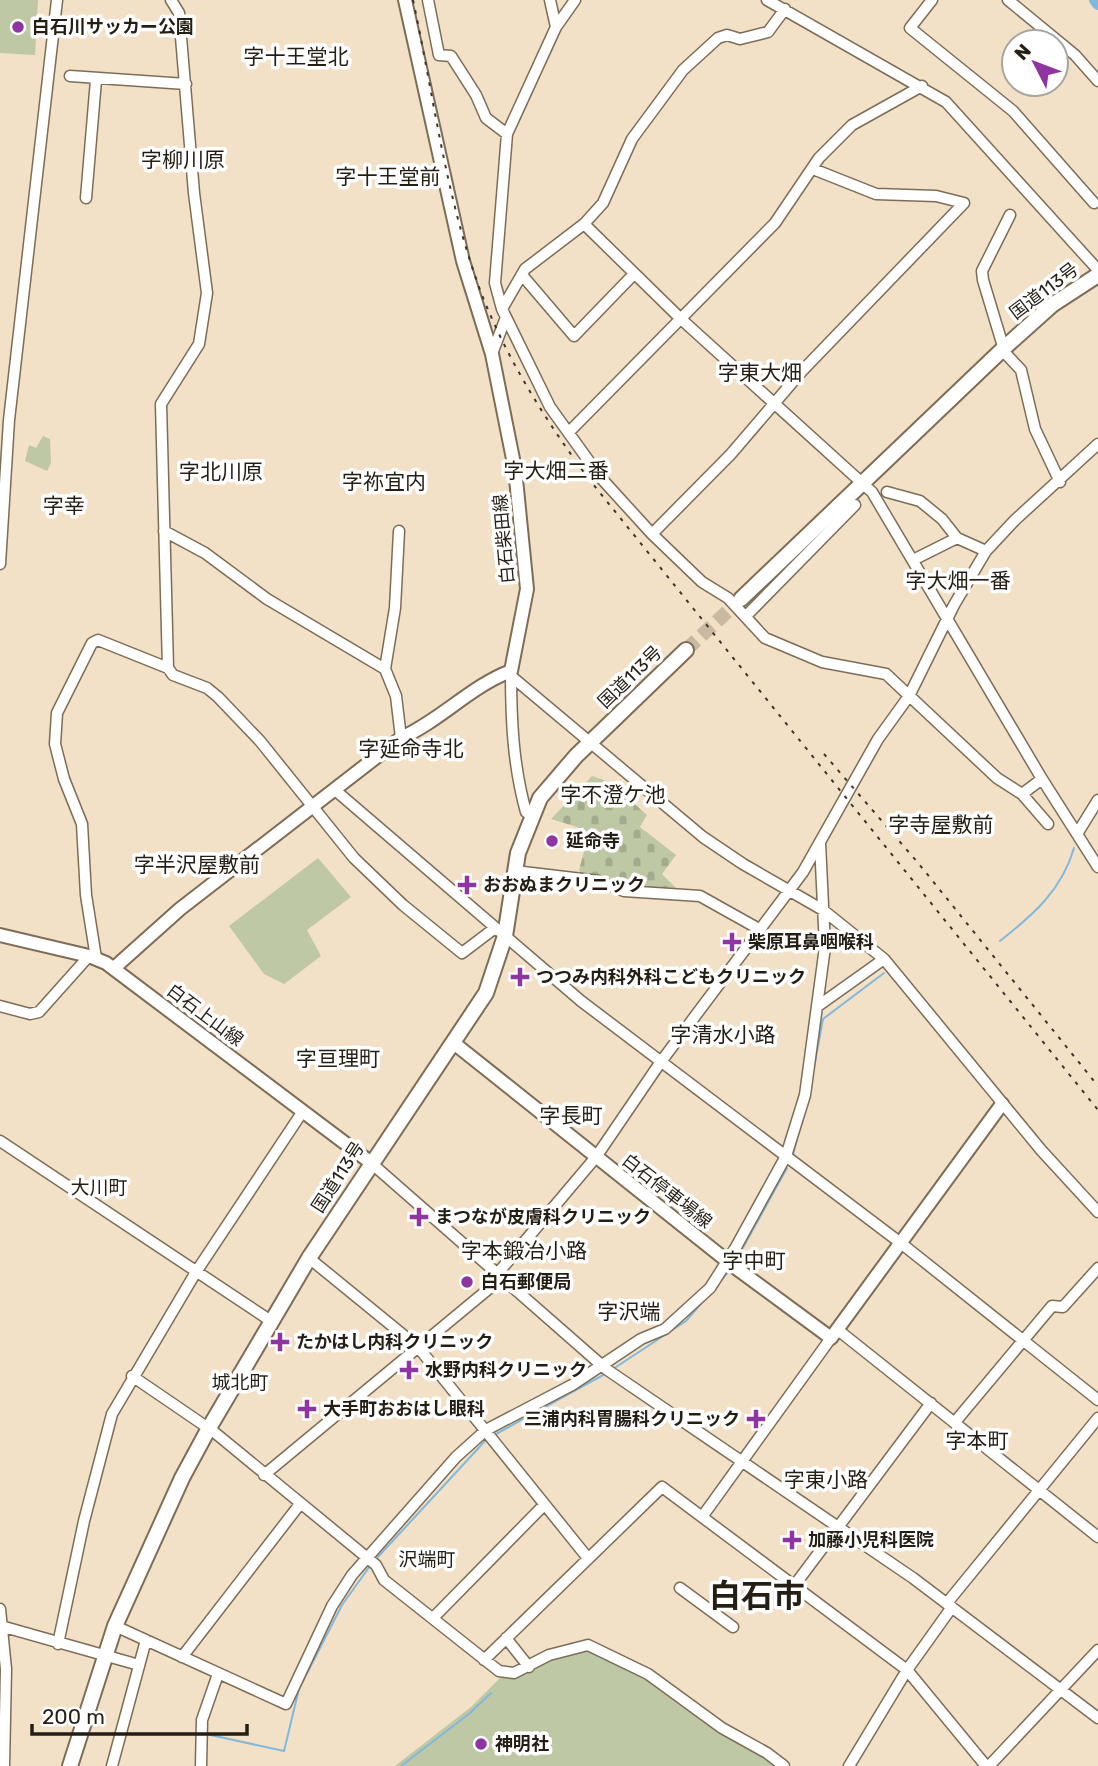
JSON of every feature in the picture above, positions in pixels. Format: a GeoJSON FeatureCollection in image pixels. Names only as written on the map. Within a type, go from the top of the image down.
{"type":"FeatureCollection","features":[{"type":"Feature","properties":{"kind":"highway","name":"国道113号"},"geometry":{"type":"LineString","coordinates":[[741,599],[1004,348],[1052,305],[1098,272]]}},
{"type":"Feature","properties":{"kind":"highway","name":"国道113号"},"geometry":{"type":"LineString","coordinates":[[70,1766],[103,1656],[182,1478],[309,1258],[370,1162],[455,1044],[486,993],[515,871],[532,815],[555,778],[687,650]]}},
{"type":"Feature","properties":{"kind":"main road","name":"白石柴田線"},"geometry":{"type":"LineString","coordinates":[[405,0],[463,261],[492,354],[516,478],[527,589],[511,674]]}},
{"type":"Feature","properties":{"kind":"main road"},"geometry":{"type":"LineString","coordinates":[[114,968],[180,909],[401,738],[425,727],[488,681],[511,674]]}},
{"type":"Feature","properties":{"kind":"main road","name":"白石上山線"},"geometry":{"type":"LineString","coordinates":[[0,935],[92,957],[114,968],[370,1162]]}},
{"type":"Feature","properties":{"kind":"main road","name":"白石停車場線"},"geometry":{"type":"LineString","coordinates":[[455,1044],[731,1263],[835,1334]]}},
{"type":"Feature","properties":{"kind":"main road"},"geometry":{"type":"LineString","coordinates":[[835,1334],[1002,1104]]}},
{"type":"Feature","properties":{"kind":"street"},"geometry":{"type":"LineString","coordinates":[[0,564],[9,420],[57,0]]}},
{"type":"Feature","properties":{"kind":"street"},"geometry":{"type":"LineString","coordinates":[[168,668],[161,404],[199,344],[207,293],[194,193],[179,13],[172,0]]}},
{"type":"Feature","properties":{"kind":"street"},"geometry":{"type":"LineString","coordinates":[[428,0],[439,55],[451,56],[476,95],[486,118],[507,134]]}},
{"type":"Feature","properties":{"kind":"street"},"geometry":{"type":"LineString","coordinates":[[550,0],[556,27]]}},
{"type":"Feature","properties":{"kind":"street"},"geometry":{"type":"LineString","coordinates":[[575,0],[556,27],[507,134],[495,283],[504,313],[536,382],[601,478],[652,534],[702,582],[728,598],[765,638],[822,662],[886,674],[998,778],[1022,794],[1048,824]]}},
{"type":"Feature","properties":{"kind":"street"},"geometry":{"type":"LineString","coordinates":[[767,0],[922,86],[967,122],[1098,272]]}},
{"type":"Feature","properties":{"kind":"street"},"geometry":{"type":"LineString","coordinates":[[932,0],[910,28],[1013,111],[1094,204]]}},
{"type":"Feature","properties":{"kind":"street"},"geometry":{"type":"LineString","coordinates":[[1008,0],[1075,55],[1098,81]]}},
{"type":"Feature","properties":{"kind":"street"},"geometry":{"type":"LineString","coordinates":[[492,354],[504,313],[522,275],[541,254],[584,225],[610,192],[632,139],[683,70],[718,38],[727,35],[740,38],[768,32],[785,9]]}},
{"type":"Feature","properties":{"kind":"street"},"geometry":{"type":"LineString","coordinates":[[70,76],[96,80],[186,84]]}},
{"type":"Feature","properties":{"kind":"street"},"geometry":{"type":"LineString","coordinates":[[86,198],[96,80]]}},
{"type":"Feature","properties":{"kind":"street"},"geometry":{"type":"LineString","coordinates":[[569,432],[775,223],[819,158],[852,125],[922,86]]}},
{"type":"Feature","properties":{"kind":"street"},"geometry":{"type":"LineString","coordinates":[[652,534],[964,203],[936,196],[876,194],[813,169]]}},
{"type":"Feature","properties":{"kind":"street"},"geometry":{"type":"LineString","coordinates":[[1010,215],[982,271],[1004,348],[1021,370],[1035,429],[1060,482]]}},
{"type":"Feature","properties":{"kind":"street"},"geometry":{"type":"LineString","coordinates":[[584,225],[681,319],[863,482],[877,499],[1042,779],[1098,867]]}},
{"type":"Feature","properties":{"kind":"street"},"geometry":{"type":"LineString","coordinates":[[522,275],[574,336],[634,274]]}},
{"type":"Feature","properties":{"kind":"street"},"geometry":{"type":"LineString","coordinates":[[264,1475],[501,1275],[596,1157],[660,1063],[790,889],[820,843],[878,739],[909,695],[947,619],[986,551],[1015,520],[1060,482],[1098,444]]}},
{"type":"Feature","properties":{"kind":"street"},"geometry":{"type":"LineString","coordinates":[[887,492],[920,501],[942,519],[957,538],[986,551]]}},
{"type":"Feature","properties":{"kind":"street"},"geometry":{"type":"LineString","coordinates":[[746,615],[855,505]]}},
{"type":"Feature","properties":{"kind":"street"},"geometry":{"type":"LineString","coordinates":[[164,531],[205,552],[267,599],[385,669]]}},
{"type":"Feature","properties":{"kind":"street"},"geometry":{"type":"LineString","coordinates":[[399,531],[395,608],[385,669],[396,696],[401,738]]}},
{"type":"Feature","properties":{"kind":"street"},"geometry":{"type":"LineString","coordinates":[[913,560],[957,538]]}},
{"type":"Feature","properties":{"kind":"street"},"geometry":{"type":"LineString","coordinates":[[0,1006],[30,1014],[39,1012],[92,957],[82,824],[64,779],[55,744],[57,713],[92,643],[98,640],[168,668],[173,675],[207,688],[218,697],[260,741],[355,858],[383,886],[462,953],[500,932]]}},
{"type":"Feature","properties":{"kind":"street"},"geometry":{"type":"LineString","coordinates":[[511,674],[704,838],[823,910],[884,959],[1002,1104],[1098,1213]]}},
{"type":"Feature","properties":{"kind":"street"},"geometry":{"type":"LineString","coordinates":[[511,674],[511,736],[526,812],[532,815]]}},
{"type":"Feature","properties":{"kind":"street"},"geometry":{"type":"LineString","coordinates":[[1022,794],[1042,779]]}},
{"type":"Feature","properties":{"kind":"street"},"geometry":{"type":"LineString","coordinates":[[335,790],[500,932],[660,1063],[902,1244],[1098,1400]]}},
{"type":"Feature","properties":{"kind":"street"},"geometry":{"type":"LineString","coordinates":[[1077,834],[1098,800]]}},
{"type":"Feature","properties":{"kind":"street"},"geometry":{"type":"LineString","coordinates":[[115,1626],[286,1704],[332,1606],[456,1457],[485,1430],[607,1369],[682,1315],[710,1288],[731,1263],[786,1156],[806,1095],[825,947],[820,843]]}},
{"type":"Feature","properties":{"kind":"street"},"geometry":{"type":"LineString","coordinates":[[515,871],[599,881],[624,891],[700,896],[759,929]]}},
{"type":"Feature","properties":{"kind":"street"},"geometry":{"type":"LineString","coordinates":[[818,1006],[884,959]]}},
{"type":"Feature","properties":{"kind":"street"},"geometry":{"type":"LineString","coordinates":[[58,1644],[107,1427],[132,1376],[196,1272],[303,1111]]}},
{"type":"Feature","properties":{"kind":"street"},"geometry":{"type":"LineString","coordinates":[[0,1141],[271,1321]]}},
{"type":"Feature","properties":{"kind":"street"},"geometry":{"type":"LineString","coordinates":[[370,1162],[607,1369],[949,1605],[1098,1718]]}},
{"type":"Feature","properties":{"kind":"street"},"geometry":{"type":"LineString","coordinates":[[309,1258],[418,1347],[587,1557]]}},
{"type":"Feature","properties":{"kind":"street"},"geometry":{"type":"LineString","coordinates":[[955,1422],[1052,1306],[1063,1307],[1098,1268]]}},
{"type":"Feature","properties":{"kind":"street"},"geometry":{"type":"LineString","coordinates":[[702,1517],[835,1334],[931,1403],[1098,1537]]}},
{"type":"Feature","properties":{"kind":"street"},"geometry":{"type":"LineString","coordinates":[[132,1376],[209,1428],[370,1560],[384,1580],[503,1674],[528,1667],[565,1649],[593,1647],[648,1674],[722,1727],[768,1753],[783,1766]]}},
{"type":"Feature","properties":{"kind":"street"},"geometry":{"type":"LineString","coordinates":[[794,1586],[931,1403]]}},
{"type":"Feature","properties":{"kind":"street"},"geometry":{"type":"LineString","coordinates":[[849,1766],[949,1605],[1098,1418]]}},
{"type":"Feature","properties":{"kind":"street"},"geometry":{"type":"LineString","coordinates":[[484,1660],[662,1487],[907,1670],[987,1766],[1098,1650]]}},
{"type":"Feature","properties":{"kind":"street"},"geometry":{"type":"LineString","coordinates":[[182,1657],[300,1504]]}},
{"type":"Feature","properties":{"kind":"street"},"geometry":{"type":"LineString","coordinates":[[433,1618],[544,1505]]}},
{"type":"Feature","properties":{"kind":"street"},"geometry":{"type":"LineString","coordinates":[[680,1588],[733,1627]]}},
{"type":"Feature","properties":{"kind":"street"},"geometry":{"type":"LineString","coordinates":[[0,1609],[6,1669],[4,1766]]}},
{"type":"Feature","properties":{"kind":"street"},"geometry":{"type":"LineString","coordinates":[[1,1626],[139,1665]]}},
{"type":"Feature","properties":{"kind":"street"},"geometry":{"type":"LineString","coordinates":[[506,1638],[528,1667]]}},
{"type":"Feature","properties":{"kind":"street"},"geometry":{"type":"LineString","coordinates":[[112,1766],[146,1640]]}},
{"type":"Feature","properties":{"kind":"street"},"geometry":{"type":"LineString","coordinates":[[201,1766],[202,1720],[218,1674]]}},
{"type":"Feature","properties":{"kind":"green space","name":"白石川サッカー公園"},"geometry":{"type":"Polygon","coordinates":[[[0,0],[38,0],[35,55],[0,53],[0,0]]]}},
{"type":"Feature","properties":{"kind":"green space"},"geometry":{"type":"Polygon","coordinates":[[[43,436],[50,439],[51,463],[47,471],[25,461],[29,445],[36,448],[43,436]]]}},
{"type":"Feature","properties":{"kind":"green space"},"geometry":{"type":"Polygon","coordinates":[[[592,776],[610,782],[647,815],[640,827],[676,855],[662,874],[678,890],[627,887],[607,876],[582,875],[579,870],[588,837],[577,827],[551,819],[592,776]]]}},
{"type":"Feature","properties":{"kind":"green space"},"geometry":{"type":"Polygon","coordinates":[[[318,858],[351,897],[307,930],[321,956],[284,984],[264,974],[229,926],[318,858]]]}},
{"type":"Feature","properties":{"kind":"green space"},"geometry":{"type":"Polygon","coordinates":[[[584,1645],[648,1674],[780,1766],[395,1766],[471,1707],[504,1674],[584,1645]]]}},
{"type":"Feature","properties":{"kind":"waterway"},"geometry":{"type":"LineString","coordinates":[[1095,0],[1098,4]]}},
{"type":"Feature","properties":{"kind":"waterway"},"geometry":{"type":"LineString","coordinates":[[1089,823],[1098,811]]}},
{"type":"Feature","properties":{"kind":"waterway"},"geometry":{"type":"LineString","coordinates":[[1000,941],[1035,911],[1054,889],[1074,848]]}},
{"type":"Feature","properties":{"kind":"waterway"},"geometry":{"type":"LineString","coordinates":[[813,1073],[823,1019],[884,973]]}},
{"type":"Feature","properties":{"kind":"waterway"},"geometry":{"type":"LineString","coordinates":[[793,1155],[801,1123]]}},
{"type":"Feature","properties":{"kind":"waterway"},"geometry":{"type":"LineString","coordinates":[[735,1262],[787,1168]]}},
{"type":"Feature","properties":{"kind":"waterway"},"geometry":{"type":"LineString","coordinates":[[613,1369],[686,1321],[730,1270]]}},
{"type":"Feature","properties":{"kind":"waterway"},"geometry":{"type":"LineString","coordinates":[[496,1434],[605,1374]]}},
{"type":"Feature","properties":{"kind":"waterway"},"geometry":{"type":"LineString","coordinates":[[376,1559],[485,1441]]}},
{"type":"Feature","properties":{"kind":"waterway"},"geometry":{"type":"LineString","coordinates":[[206,1734],[284,1751],[299,1689],[342,1605],[370,1566]]}},
{"type":"Feature","properties":{"kind":"waterway"},"geometry":{"type":"LineString","coordinates":[[586,1650],[640,1676]]}},
{"type":"Feature","properties":{"kind":"waterway"},"geometry":{"type":"LineString","coordinates":[[401,1766],[470,1713],[491,1693]]}},
{"type":"Feature","properties":{"kind":"tunnel"},"geometry":{"type":"LineString","coordinates":[[686,650],[741,599]]}},
{"type":"Feature","properties":{"kind":"railway"},"geometry":{"type":"LineString","coordinates":[[413,0],[450,186],[470,259],[492,319],[516,367],[557,435],[588,478],[1098,1110]]}},
{"type":"Feature","properties":{"kind":"railway"},"geometry":{"type":"LineString","coordinates":[[824,754],[919,864],[1098,1086]]}},
{"type":"Feature","properties":{"kind":"place","name":"白石川サッカー公園"},"geometry":{"type":"Point","coordinates":[18,27]}},
{"type":"Feature","properties":{"kind":"place","name":"延命寺"},"geometry":{"type":"Point","coordinates":[552,841]}},
{"type":"Feature","properties":{"kind":"place","name":"おおぬまクリニック"},"geometry":{"type":"Point","coordinates":[467,885]}},
{"type":"Feature","properties":{"kind":"place","name":"柴原耳鼻咽喉科"},"geometry":{"type":"Point","coordinates":[732,942]}},
{"type":"Feature","properties":{"kind":"place","name":"つつみ内科外科こどもクリニック"},"geometry":{"type":"Point","coordinates":[520,977]}},
{"type":"Feature","properties":{"kind":"place","name":"まつなが皮膚科クリニック"},"geometry":{"type":"Point","coordinates":[419,1217]}},
{"type":"Feature","properties":{"kind":"place","name":"白石郵便局"},"geometry":{"type":"Point","coordinates":[467,1282]}},
{"type":"Feature","properties":{"kind":"place","name":"たかはし内科クリニック"},"geometry":{"type":"Point","coordinates":[280,1342]}},
{"type":"Feature","properties":{"kind":"place","name":"水野内科クリニック"},"geometry":{"type":"Point","coordinates":[409,1370]}},
{"type":"Feature","properties":{"kind":"place","name":"大手町おおはし眼科"},"geometry":{"type":"Point","coordinates":[307,1409]}},
{"type":"Feature","properties":{"kind":"place","name":"三浦内科胃腸科クリニック"},"geometry":{"type":"Point","coordinates":[756,1419]}},
{"type":"Feature","properties":{"kind":"place","name":"加藤小児科医院"},"geometry":{"type":"Point","coordinates":[792,1540]}},
{"type":"Feature","properties":{"kind":"place","name":"神明社"},"geometry":{"type":"Point","coordinates":[481,1744]}},
{"type":"Feature","properties":{"kind":"district","name":"字十王堂北"},"geometry":{"type":"Point","coordinates":[296,56]}},
{"type":"Feature","properties":{"kind":"district","name":"字柳川原"},"geometry":{"type":"Point","coordinates":[183,159]}},
{"type":"Feature","properties":{"kind":"district","name":"字十王堂前"},"geometry":{"type":"Point","coordinates":[388,176]}},
{"type":"Feature","properties":{"kind":"district","name":"字東大畑"},"geometry":{"type":"Point","coordinates":[760,372]}},
{"type":"Feature","properties":{"kind":"district","name":"字大畑二番"},"geometry":{"type":"Point","coordinates":[556,470]}},
{"type":"Feature","properties":{"kind":"district","name":"字北川原"},"geometry":{"type":"Point","coordinates":[221,471]}},
{"type":"Feature","properties":{"kind":"district","name":"字祢宜内"},"geometry":{"type":"Point","coordinates":[384,481]}},
{"type":"Feature","properties":{"kind":"district","name":"字幸"},"geometry":{"type":"Point","coordinates":[64,505]}},
{"type":"Feature","properties":{"kind":"district","name":"字大畑一番"},"geometry":{"type":"Point","coordinates":[958,580]}},
{"type":"Feature","properties":{"kind":"district","name":"字延命寺北"},"geometry":{"type":"Point","coordinates":[411,748]}},
{"type":"Feature","properties":{"kind":"district","name":"字不澄ケ池"},"geometry":{"type":"Point","coordinates":[613,794]}},
{"type":"Feature","properties":{"kind":"district","name":"字寺屋敷前"},"geometry":{"type":"Point","coordinates":[941,824]}},
{"type":"Feature","properties":{"kind":"district","name":"字半沢屋敷前"},"geometry":{"type":"Point","coordinates":[197,864]}},
{"type":"Feature","properties":{"kind":"district","name":"字清水小路"},"geometry":{"type":"Point","coordinates":[723,1034]}},
{"type":"Feature","properties":{"kind":"district","name":"字亘理町"},"geometry":{"type":"Point","coordinates":[338,1058]}},
{"type":"Feature","properties":{"kind":"district","name":"字長町"},"geometry":{"type":"Point","coordinates":[571,1115]}},
{"type":"Feature","properties":{"kind":"district","name":"大川町"},"geometry":{"type":"Point","coordinates":[99,1187]}},
{"type":"Feature","properties":{"kind":"district","name":"字本鍛冶小路"},"geometry":{"type":"Point","coordinates":[524,1250]}},
{"type":"Feature","properties":{"kind":"district","name":"字中町"},"geometry":{"type":"Point","coordinates":[754,1260]}},
{"type":"Feature","properties":{"kind":"district","name":"字沢端"},"geometry":{"type":"Point","coordinates":[629,1311]}},
{"type":"Feature","properties":{"kind":"district","name":"城北町"},"geometry":{"type":"Point","coordinates":[240,1382]}},
{"type":"Feature","properties":{"kind":"district","name":"字本町"},"geometry":{"type":"Point","coordinates":[977,1440]}},
{"type":"Feature","properties":{"kind":"district","name":"字東小路"},"geometry":{"type":"Point","coordinates":[826,1479]}},
{"type":"Feature","properties":{"kind":"district","name":"沢端町"},"geometry":{"type":"Point","coordinates":[427,1559]}},
{"type":"Feature","properties":{"kind":"district","name":"白石市"},"geometry":{"type":"Point","coordinates":[757,1596]}}]}
